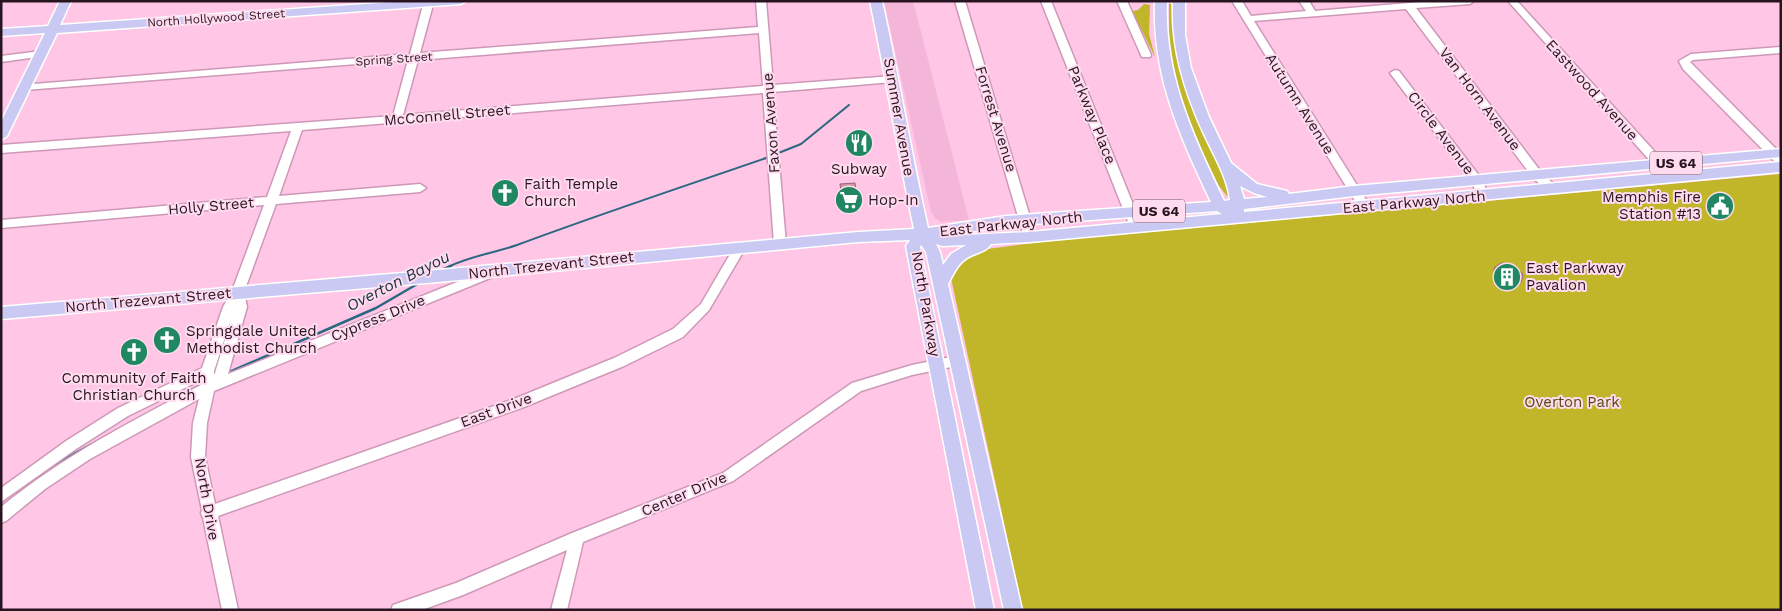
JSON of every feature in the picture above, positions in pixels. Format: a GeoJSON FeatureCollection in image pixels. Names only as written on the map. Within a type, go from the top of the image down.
{"type":"FeatureCollection","features":[{"type":"Feature","properties":{"kind":"main road"},"geometry":{"type":"LineString","coordinates":[[1,136],[7,114],[25,87],[66,1]]}},
{"type":"Feature","properties":{"kind":"main road","name":"North Hollywood Street"},"geometry":{"type":"LineString","coordinates":[[1,33],[461,1]]}},
{"type":"Feature","properties":{"kind":"main road","name":"Summer Avenue"},"geometry":{"type":"LineString","coordinates":[[876,1],[894,79],[908,170],[922,234]]}},
{"type":"Feature","properties":{"kind":"main road"},"geometry":{"type":"LineString","coordinates":[[1161,1],[1162,42],[1168,78],[1177,109],[1220,206]]}},
{"type":"Feature","properties":{"kind":"main road"},"geometry":{"type":"LineString","coordinates":[[1179,1],[1180,35],[1185,68],[1193,93],[1221,158],[1238,212]]}},
{"type":"Feature","properties":{"kind":"main road","name":"East Parkway North"},"geometry":{"type":"LineString","coordinates":[[922,234],[942,241],[1137,229],[1238,212],[1310,196],[1660,164],[1779,156]]}},
{"type":"Feature","properties":{"kind":"main road"},"geometry":{"type":"LineString","coordinates":[[1221,158],[1239,180],[1250,187],[1276,194],[1310,196]]}},
{"type":"Feature","properties":{"kind":"main road","name":"East Parkway North"},"geometry":{"type":"LineString","coordinates":[[922,234],[997,223],[1220,206],[1238,212],[1364,206],[1781,167]]}},
{"type":"Feature","properties":{"kind":"main road","name":"North Trezevant Street"},"geometry":{"type":"LineString","coordinates":[[1,313],[431,277],[858,237],[922,234]]}},
{"type":"Feature","properties":{"kind":"main road","name":"North Parkway"},"geometry":{"type":"LineString","coordinates":[[985,610],[914,246],[922,234],[933,252],[1013,610]]}},
{"type":"Feature","properties":{"kind":"main road"},"geometry":{"type":"LineString","coordinates":[[940,285],[950,264],[963,251],[996,239]]}},
{"type":"Feature","properties":{"kind":"street","name":"Faxon Avenue"},"geometry":{"type":"LineString","coordinates":[[761,1],[780,244]]}},
{"type":"Feature","properties":{"kind":"street","name":"Forrest Avenue"},"geometry":{"type":"LineString","coordinates":[[960,1],[1030,237]]}},
{"type":"Feature","properties":{"kind":"street","name":"Parkway Place"},"geometry":{"type":"LineString","coordinates":[[1046,1],[1137,229]]}},
{"type":"Feature","properties":{"kind":"street"},"geometry":{"type":"LineString","coordinates":[[1122,1],[1146,55]]}},
{"type":"Feature","properties":{"kind":"street","name":"Autumn Avenue"},"geometry":{"type":"LineString","coordinates":[[1237,1],[1364,206]]}},
{"type":"Feature","properties":{"kind":"street"},"geometry":{"type":"LineString","coordinates":[[1304,1],[1312,14]]}},
{"type":"Feature","properties":{"kind":"street"},"geometry":{"type":"LineString","coordinates":[[1248,18],[1470,1]]}},
{"type":"Feature","properties":{"kind":"street","name":"Eastwood Avenue"},"geometry":{"type":"LineString","coordinates":[[1512,1],[1672,178]]}},
{"type":"Feature","properties":{"kind":"street"},"geometry":{"type":"LineString","coordinates":[[396,119],[429,2]]}},
{"type":"Feature","properties":{"kind":"street","name":"Van Horn Avenue"},"geometry":{"type":"LineString","coordinates":[[1409,6],[1538,176],[1553,189]]}},
{"type":"Feature","properties":{"kind":"street","name":"Spring Street"},"geometry":{"type":"LineString","coordinates":[[25,87],[763,30]]}},
{"type":"Feature","properties":{"kind":"street"},"geometry":{"type":"LineString","coordinates":[[1779,156],[1687,67],[1684,61],[1691,57],[1781,50]]}},
{"type":"Feature","properties":{"kind":"street"},"geometry":{"type":"LineString","coordinates":[[1,59],[42,54]]}},
{"type":"Feature","properties":{"kind":"street","name":"Circle Avenue"},"geometry":{"type":"LineString","coordinates":[[1395,73],[1476,180],[1483,195]]}},
{"type":"Feature","properties":{"kind":"street","name":"McConnell Street"},"geometry":{"type":"LineString","coordinates":[[1,149],[894,79]]}},
{"type":"Feature","properties":{"kind":"street","name":"North Drive"},"geometry":{"type":"LineString","coordinates":[[230,610],[198,457],[200,423],[229,307],[238,292],[298,127]]}},
{"type":"Feature","properties":{"kind":"street","name":"Holly Street"},"geometry":{"type":"LineString","coordinates":[[1,224],[420,188]]}},
{"type":"Feature","properties":{"kind":"street","name":"East Drive"},"geometry":{"type":"LineString","coordinates":[[208,512],[519,402],[619,362],[678,333],[705,308],[740,248]]}},
{"type":"Feature","properties":{"kind":"street","name":"Cypress Drive"},"geometry":{"type":"LineString","coordinates":[[1,496],[70,445],[123,412],[496,271]]}},
{"type":"Feature","properties":{"kind":"street","name":"Center Drive"},"geometry":{"type":"LineString","coordinates":[[399,610],[458,590],[577,538],[728,477],[857,387],[912,370],[956,361]]}},
{"type":"Feature","properties":{"kind":"street","name":"Cypress Drive"},"geometry":{"type":"LineString","coordinates":[[1,516],[44,481],[98,445],[212,379]]}},
{"type":"Feature","properties":{"kind":"street"},"geometry":{"type":"LineString","coordinates":[[559,610],[577,538]]}},
{"type":"Feature","properties":{"kind":"shaded area"},"geometry":{"type":"Polygon","coordinates":[[[884,1],[913,1],[969,220],[941,222],[931,212],[884,1]]]}},
{"type":"Feature","properties":{"kind":"green space"},"geometry":{"type":"Polygon","coordinates":[[[1144,4],[1150,5],[1149,34],[1155,57],[1132,11],[1138,10],[1144,4]]]}},
{"type":"Feature","properties":{"kind":"green space"},"geometry":{"type":"Polygon","coordinates":[[[1169,4],[1172,4],[1177,49],[1187,93],[1201,130],[1224,176],[1229,195],[1227,196],[1219,186],[1202,152],[1179,96],[1169,54],[1169,4]]]}},
{"type":"Feature","properties":{"kind":"green space","name":"Overton Park"},"geometry":{"type":"Polygon","coordinates":[[[1781,174],[1781,610],[1023,610],[951,278],[951,270],[972,251],[1041,242],[1781,174]]]}},
{"type":"Feature","properties":{"kind":"building","name":"Hop-In"},"geometry":{"type":"Polygon","coordinates":[[[855,183],[858,205],[843,206],[840,184],[855,183]]]}},
{"type":"Feature","properties":{"kind":"building","name":"East Parkway Pavalion"},"geometry":{"type":"Polygon","coordinates":[[[1501,263],[1510,264],[1522,273],[1521,282],[1509,284],[1496,276],[1495,267],[1501,263]]]}},
{"type":"Feature","properties":{"kind":"waterway","name":"Overton Bayou"},"geometry":{"type":"LineString","coordinates":[[776,154],[801,144],[849,105]]}},
{"type":"Feature","properties":{"kind":"waterway","name":"Overton Bayou"},"geometry":{"type":"LineString","coordinates":[[448,267],[465,260],[517,245],[769,157]]}},
{"type":"Feature","properties":{"kind":"waterway","name":"Overton Bayou"},"geometry":{"type":"LineString","coordinates":[[442,270],[451,266]]}},
{"type":"Feature","properties":{"kind":"waterway","name":"Overton Bayou"},"geometry":{"type":"LineString","coordinates":[[225,374],[376,308],[419,283]]}},
{"type":"Feature","properties":{"kind":"waterway","name":"Overton Bayou"},"geometry":{"type":"LineString","coordinates":[[1,507],[59,462],[204,383]]}},
{"type":"Feature","properties":{"kind":"place","name":"Subway"},"geometry":{"type":"Point","coordinates":[859,143]}},
{"type":"Feature","properties":{"kind":"place","name":"Faith Temple Church"},"geometry":{"type":"Point","coordinates":[505,193]}},
{"type":"Feature","properties":{"kind":"place","name":"Hop-In"},"geometry":{"type":"Point","coordinates":[849,200]}},
{"type":"Feature","properties":{"kind":"place","name":"Memphis Fire Station #13"},"geometry":{"type":"Point","coordinates":[1720,206]}},
{"type":"Feature","properties":{"kind":"place","name":"East Parkway Pavalion"},"geometry":{"type":"Point","coordinates":[1507,277]}},
{"type":"Feature","properties":{"kind":"place","name":"Springdale United Methodist Church"},"geometry":{"type":"Point","coordinates":[167,340]}},
{"type":"Feature","properties":{"kind":"place","name":"Community of Faith Christian Church"},"geometry":{"type":"Point","coordinates":[134,352]}}]}
